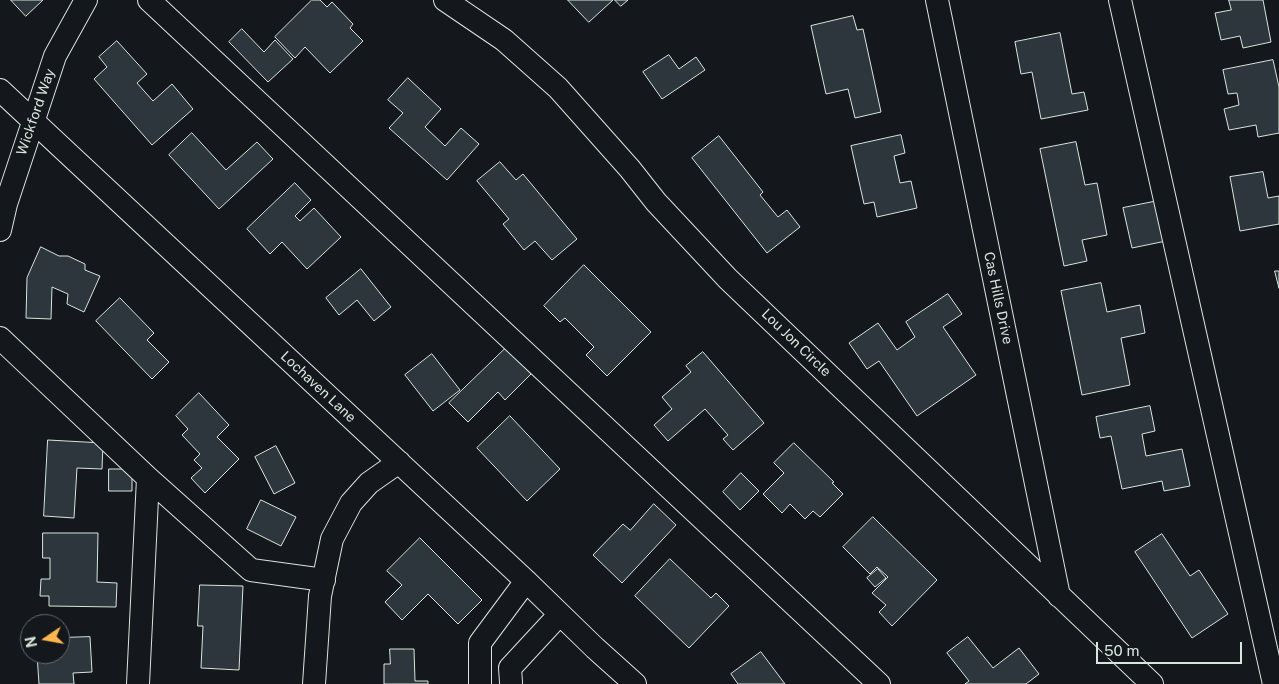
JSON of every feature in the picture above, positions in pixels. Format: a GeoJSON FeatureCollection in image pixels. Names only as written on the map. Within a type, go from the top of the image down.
{"type":"FeatureCollection","features":[{"type":"Feature","properties":{"kind":"street","name":"Wickford Way"},"geometry":{"type":"LineString","coordinates":[[0,230],[6,204],[55,56],[86,0]]}},
{"type":"Feature","properties":{"kind":"street"},"geometry":{"type":"LineString","coordinates":[[149,0],[879,684]]}},
{"type":"Feature","properties":{"kind":"street","name":"Lou Jon Circle"},"geometry":{"type":"LineString","coordinates":[[445,0],[504,40],[558,88],[630,169],[656,202],[728,279],[1152,684]]}},
{"type":"Feature","properties":{"kind":"street","name":"Cas Hills Drive"},"geometry":{"type":"LineString","coordinates":[[937,0],[1059,596]]}},
{"type":"Feature","properties":{"kind":"street"},"geometry":{"type":"LineString","coordinates":[[1120,0],[1274,684]]}},
{"type":"Feature","properties":{"kind":"street","name":"Lochaven Lane"},"geometry":{"type":"LineString","coordinates":[[0,90],[635,684]]}},
{"type":"Feature","properties":{"kind":"street"},"geometry":{"type":"LineString","coordinates":[[0,338],[148,478],[251,570],[324,580]]}},
{"type":"Feature","properties":{"kind":"street"},"geometry":{"type":"LineString","coordinates":[[314,684],[320,596],[332,539],[351,504],[369,483],[398,462]]}},
{"type":"Feature","properties":{"kind":"street"},"geometry":{"type":"LineString","coordinates":[[138,684],[148,478]]}},
{"type":"Feature","properties":{"kind":"street"},"geometry":{"type":"LineString","coordinates":[[480,684],[480,643],[526,582]]}},
{"type":"Feature","properties":{"kind":"street"},"geometry":{"type":"LineString","coordinates":[[512,682],[510,668],[560,614]]}},
{"type":"Feature","properties":{"kind":"building"},"geometry":{"type":"Polygon","coordinates":[[[11,0],[43,0],[26,16],[11,0]]]}},
{"type":"Feature","properties":{"kind":"building"},"geometry":{"type":"Polygon","coordinates":[[[312,0],[320,0],[327,7],[332,2],[353,24],[350,28],[363,41],[330,73],[305,47],[295,58],[275,37],[312,0]]]}},
{"type":"Feature","properties":{"kind":"building"},"geometry":{"type":"Polygon","coordinates":[[[568,0],[613,0],[589,22],[568,0]]]}},
{"type":"Feature","properties":{"kind":"building"},"geometry":{"type":"Polygon","coordinates":[[[615,0],[628,0],[621,6],[615,0]]]}},
{"type":"Feature","properties":{"kind":"building"},"geometry":{"type":"Polygon","coordinates":[[[1229,0],[1263,0],[1271,42],[1243,48],[1240,36],[1221,40],[1215,13],[1231,10],[1229,0]]]}},
{"type":"Feature","properties":{"kind":"building"},"geometry":{"type":"Polygon","coordinates":[[[853,16],[857,30],[863,29],[881,112],[855,118],[848,89],[826,94],[811,26],[853,16]]]}},
{"type":"Feature","properties":{"kind":"building"},"geometry":{"type":"Polygon","coordinates":[[[242,29],[264,52],[275,40],[293,59],[268,82],[229,42],[242,29]]]}},
{"type":"Feature","properties":{"kind":"building"},"geometry":{"type":"Polygon","coordinates":[[[1060,33],[1072,94],[1084,92],[1088,110],[1041,119],[1032,72],[1021,74],[1015,42],[1060,33]]]}},
{"type":"Feature","properties":{"kind":"building"},"geometry":{"type":"Polygon","coordinates":[[[117,41],[147,74],[137,83],[153,101],[172,84],[193,109],[152,145],[94,79],[107,67],[99,57],[117,41]]]}},
{"type":"Feature","properties":{"kind":"building"},"geometry":{"type":"Polygon","coordinates":[[[669,55],[679,69],[696,57],[705,70],[662,99],[643,72],[669,55]]]}},
{"type":"Feature","properties":{"kind":"building"},"geometry":{"type":"Polygon","coordinates":[[[1273,60],[1279,87],[1279,133],[1258,137],[1256,125],[1229,130],[1224,109],[1239,105],[1237,93],[1228,94],[1223,70],[1273,60]]]}},
{"type":"Feature","properties":{"kind":"building"},"geometry":{"type":"Polygon","coordinates":[[[408,78],[441,109],[425,127],[445,146],[461,128],[479,144],[447,180],[389,128],[403,113],[388,100],[408,78]]]}},
{"type":"Feature","properties":{"kind":"building"},"geometry":{"type":"Polygon","coordinates":[[[192,133],[226,170],[257,142],[273,159],[219,209],[169,155],[192,133]]]}},
{"type":"Feature","properties":{"kind":"building"},"geometry":{"type":"Polygon","coordinates":[[[901,135],[905,153],[894,156],[900,183],[911,181],[917,208],[877,217],[874,202],[864,204],[851,146],[901,135]]]}},
{"type":"Feature","properties":{"kind":"building"},"geometry":{"type":"Polygon","coordinates":[[[719,136],[763,192],[760,195],[778,217],[787,210],[800,227],[767,253],[692,158],[719,136]]]}},
{"type":"Feature","properties":{"kind":"building"},"geometry":{"type":"Polygon","coordinates":[[[1076,142],[1085,185],[1097,183],[1107,235],[1082,240],[1087,261],[1064,266],[1040,149],[1076,142]]]}},
{"type":"Feature","properties":{"kind":"building"},"geometry":{"type":"Polygon","coordinates":[[[500,162],[516,180],[523,174],[577,239],[552,260],[535,241],[524,250],[503,224],[509,219],[477,181],[500,162]]]}},
{"type":"Feature","properties":{"kind":"building"},"geometry":{"type":"Polygon","coordinates":[[[1263,172],[1268,198],[1279,196],[1279,224],[1240,231],[1230,177],[1263,172]]]}},
{"type":"Feature","properties":{"kind":"building"},"geometry":{"type":"Polygon","coordinates":[[[295,183],[311,200],[295,216],[300,221],[314,208],[341,237],[307,269],[282,242],[270,254],[247,229],[295,183]]]}},
{"type":"Feature","properties":{"kind":"building"},"geometry":{"type":"Polygon","coordinates":[[[1158,201],[1166,241],[1132,248],[1123,208],[1158,201]]]}},
{"type":"Feature","properties":{"kind":"building"},"geometry":{"type":"Polygon","coordinates":[[[41,247],[59,256],[68,256],[85,264],[85,270],[100,276],[84,312],[67,304],[68,294],[52,287],[51,319],[26,318],[27,278],[41,247]]]}},
{"type":"Feature","properties":{"kind":"building"},"geometry":{"type":"Polygon","coordinates":[[[584,265],[651,332],[607,376],[586,355],[594,347],[565,318],[560,322],[544,306],[584,265]]]}},
{"type":"Feature","properties":{"kind":"building"},"geometry":{"type":"Polygon","coordinates":[[[361,269],[391,307],[374,321],[357,300],[339,315],[326,298],[361,269]]]}},
{"type":"Feature","properties":{"kind":"building"},"geometry":{"type":"Polygon","coordinates":[[[1275,271],[1279,271],[1279,288],[1275,271]]]}},
{"type":"Feature","properties":{"kind":"building"},"geometry":{"type":"Polygon","coordinates":[[[1101,283],[1107,312],[1140,305],[1145,333],[1121,338],[1130,385],[1082,395],[1061,291],[1101,283]]]}},
{"type":"Feature","properties":{"kind":"building"},"geometry":{"type":"Polygon","coordinates":[[[948,294],[962,314],[943,327],[976,375],[917,416],[879,361],[867,369],[849,343],[878,323],[897,350],[915,337],[906,322],[948,294]]]}},
{"type":"Feature","properties":{"kind":"building"},"geometry":{"type":"Polygon","coordinates":[[[120,298],[154,333],[147,340],[169,362],[152,379],[96,321],[120,298]]]}},
{"type":"Feature","properties":{"kind":"building"},"geometry":{"type":"Polygon","coordinates":[[[506,348],[531,374],[505,400],[498,392],[468,422],[449,403],[506,348]]]}},
{"type":"Feature","properties":{"kind":"building"},"geometry":{"type":"Polygon","coordinates":[[[703,352],[764,423],[733,450],[723,439],[728,435],[705,409],[668,441],[654,425],[672,409],[662,397],[691,372],[686,366],[703,352]]]}},
{"type":"Feature","properties":{"kind":"building"},"geometry":{"type":"Polygon","coordinates":[[[432,354],[460,390],[433,411],[405,375],[432,354]]]}},
{"type":"Feature","properties":{"kind":"building"},"geometry":{"type":"Polygon","coordinates":[[[199,393],[229,425],[217,437],[239,459],[205,493],[191,478],[202,468],[194,460],[200,454],[182,435],[188,429],[176,416],[199,393]]]}},
{"type":"Feature","properties":{"kind":"building"},"geometry":{"type":"Polygon","coordinates":[[[1150,406],[1155,431],[1142,434],[1146,456],[1182,449],[1190,486],[1164,491],[1162,481],[1122,489],[1111,436],[1100,438],[1096,417],[1150,406]]]}},
{"type":"Feature","properties":{"kind":"building"},"geometry":{"type":"Polygon","coordinates":[[[510,416],[560,469],[527,501],[477,448],[510,416]]]}},
{"type":"Feature","properties":{"kind":"building"},"geometry":{"type":"Polygon","coordinates":[[[48,440],[103,443],[102,469],[77,468],[74,518],[44,516],[48,440]]]}},
{"type":"Feature","properties":{"kind":"building"},"geometry":{"type":"Polygon","coordinates":[[[794,443],[834,482],[832,483],[843,494],[820,517],[813,511],[805,519],[790,504],[782,513],[763,494],[784,473],[774,463],[794,443]]]}},
{"type":"Feature","properties":{"kind":"building"},"geometry":{"type":"Polygon","coordinates":[[[276,446],[295,483],[274,494],[255,457],[276,446]]]}},
{"type":"Feature","properties":{"kind":"building"},"geometry":{"type":"Polygon","coordinates":[[[109,469],[132,469],[132,491],[109,491],[109,469]]]}},
{"type":"Feature","properties":{"kind":"building"},"geometry":{"type":"Polygon","coordinates":[[[741,473],[759,491],[740,510],[723,492],[741,473]]]}},
{"type":"Feature","properties":{"kind":"building"},"geometry":{"type":"Polygon","coordinates":[[[261,500],[296,517],[281,546],[247,529],[261,500]]]}},
{"type":"Feature","properties":{"kind":"building"},"geometry":{"type":"Polygon","coordinates":[[[654,504],[676,525],[622,583],[593,555],[623,524],[630,530],[654,504]]]}},
{"type":"Feature","properties":{"kind":"building"},"geometry":{"type":"Polygon","coordinates":[[[873,517],[937,580],[892,626],[879,612],[886,605],[872,593],[888,577],[877,567],[870,574],[843,547],[873,517]]]}},
{"type":"Feature","properties":{"kind":"building"},"geometry":{"type":"Polygon","coordinates":[[[43,533],[98,533],[97,582],[117,583],[116,607],[49,606],[49,596],[40,596],[41,579],[50,579],[50,558],[43,558],[43,533]]]}},
{"type":"Feature","properties":{"kind":"building"},"geometry":{"type":"Polygon","coordinates":[[[1162,534],[1190,576],[1199,570],[1228,614],[1192,638],[1135,552],[1162,534]]]}},
{"type":"Feature","properties":{"kind":"building"},"geometry":{"type":"Polygon","coordinates":[[[420,538],[482,600],[458,624],[428,594],[402,620],[385,602],[402,585],[387,571],[420,538]]]}},
{"type":"Feature","properties":{"kind":"building"},"geometry":{"type":"Polygon","coordinates":[[[670,559],[711,598],[716,593],[729,606],[689,648],[635,596],[670,559]]]}},
{"type":"Feature","properties":{"kind":"building"},"geometry":{"type":"Polygon","coordinates":[[[878,569],[886,578],[875,587],[867,578],[878,569]]]}},
{"type":"Feature","properties":{"kind":"building"},"geometry":{"type":"Polygon","coordinates":[[[200,585],[243,586],[239,670],[201,668],[203,626],[198,626],[200,585]]]}},
{"type":"Feature","properties":{"kind":"building"},"geometry":{"type":"Polygon","coordinates":[[[90,637],[92,672],[73,673],[74,684],[39,684],[38,664],[70,664],[70,638],[90,637]]]}},
{"type":"Feature","properties":{"kind":"building"},"geometry":{"type":"Polygon","coordinates":[[[968,637],[993,668],[1019,648],[1039,674],[1026,684],[965,684],[969,681],[947,653],[968,637]]]}},
{"type":"Feature","properties":{"kind":"building"},"geometry":{"type":"Polygon","coordinates":[[[390,649],[414,649],[415,681],[428,681],[428,684],[384,684],[384,664],[390,664],[390,649]]]}},
{"type":"Feature","properties":{"kind":"building"},"geometry":{"type":"Polygon","coordinates":[[[761,652],[785,684],[738,684],[731,674],[761,652]]]}}]}
